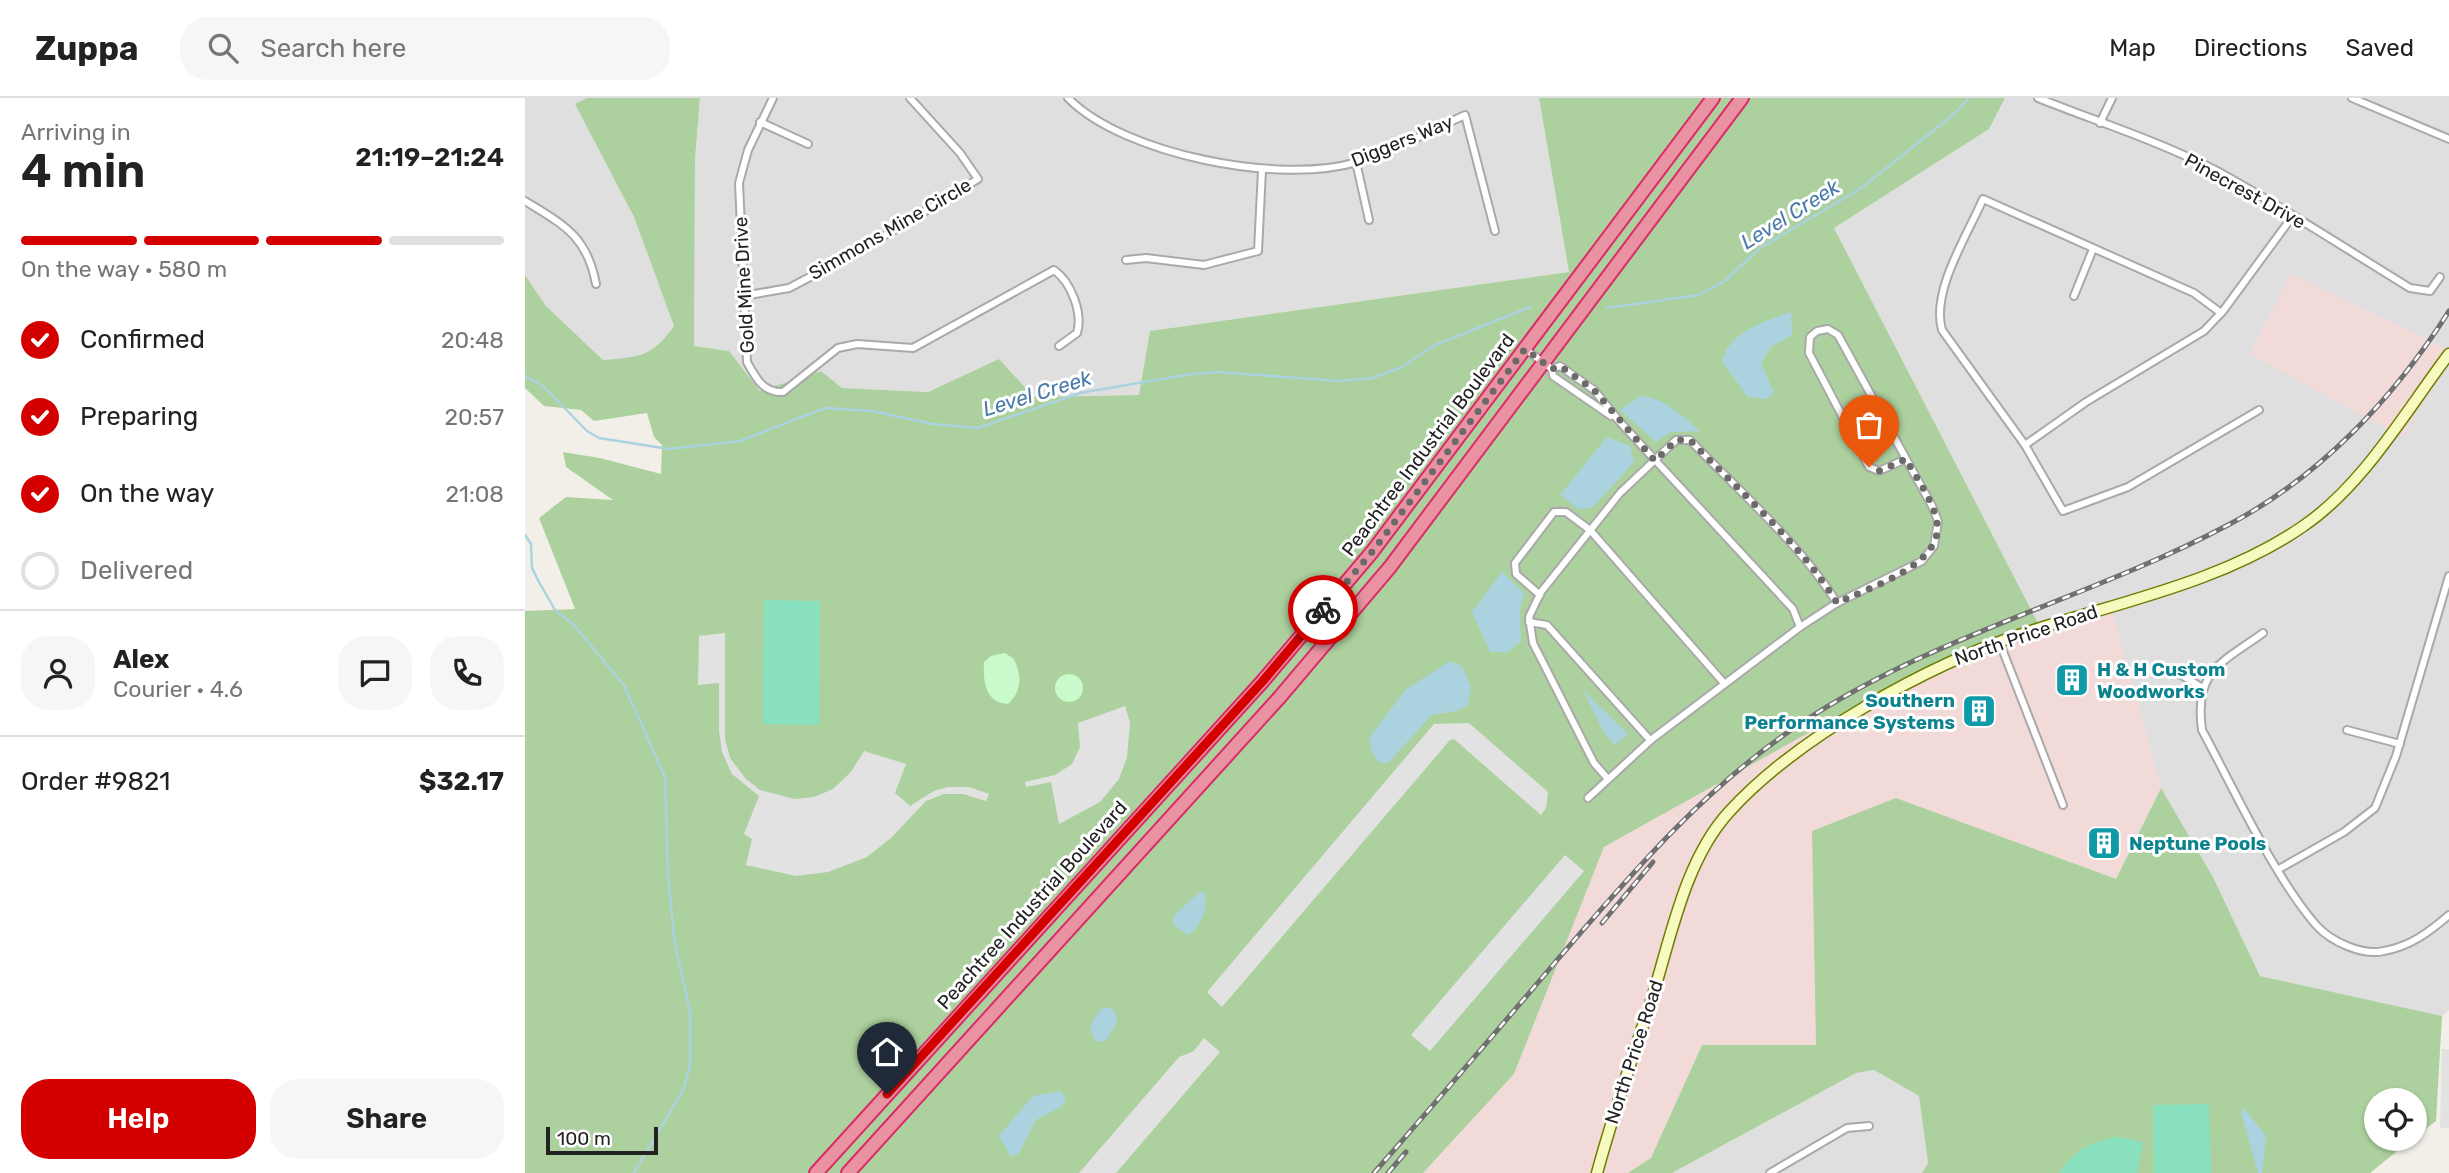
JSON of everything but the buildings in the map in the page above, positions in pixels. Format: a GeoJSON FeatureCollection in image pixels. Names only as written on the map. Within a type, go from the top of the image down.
{"type":"FeatureCollection","features":[{"type":"Feature","properties":{"kind":"highway","name":"Peachtree Industrial Boulevard"},"geometry":{"type":"LineString","coordinates":[[816,1173],[1262,682],[1372,552],[1713,98]]}},
{"type":"Feature","properties":{"kind":"highway"},"geometry":{"type":"LineString","coordinates":[[848,1173],[1288,688],[1391,567],[1548,366],[1742,98]]}},
{"type":"Feature","properties":{"kind":"street","name":"Gold Mine Drive"},"geometry":{"type":"LineString","coordinates":[[773,98],[760,122],[739,183],[747,362],[757,380],[775,392],[783,392],[838,348],[857,344],[913,348],[1054,270],[1062,276],[1079,313],[1077,333],[1059,346]]}},
{"type":"Feature","properties":{"kind":"street","name":"Simmons Mine Circle"},"geometry":{"type":"LineString","coordinates":[[743,296],[789,288],[854,254],[978,179],[960,153],[910,98]]}},
{"type":"Feature","properties":{"kind":"street","name":"Diggers Way"},"geometry":{"type":"LineString","coordinates":[[1068,98],[1118,132],[1156,148],[1262,170],[1325,167],[1356,162],[1465,115],[1495,231]]}},
{"type":"Feature","properties":{"kind":"street","name":"Pinecrest Drive"},"geometry":{"type":"LineString","coordinates":[[2038,98],[2100,123],[2126,129],[2216,171],[2410,288],[2430,291],[2440,277]]}},
{"type":"Feature","properties":{"kind":"street"},"geometry":{"type":"LineString","coordinates":[[2100,123],[2112,98]]}},
{"type":"Feature","properties":{"kind":"street"},"geometry":{"type":"LineString","coordinates":[[2352,98],[2449,139]]}},
{"type":"Feature","properties":{"kind":"street"},"geometry":{"type":"LineString","coordinates":[[760,122],[809,144]]}},
{"type":"Feature","properties":{"kind":"street"},"geometry":{"type":"LineString","coordinates":[[1356,162],[1369,220]]}},
{"type":"Feature","properties":{"kind":"street"},"geometry":{"type":"LineString","coordinates":[[1126,260],[1146,258],[1204,265],[1258,251],[1262,170]]}},
{"type":"Feature","properties":{"kind":"street"},"geometry":{"type":"LineString","coordinates":[[2221,313],[2194,293],[1983,199],[1941,298],[1938,315],[1942,330],[2025,445],[2063,511],[2128,487],[2259,410]]}},
{"type":"Feature","properties":{"kind":"street"},"geometry":{"type":"LineString","coordinates":[[525,201],[577,236],[591,261],[596,284]]}},
{"type":"Feature","properties":{"kind":"street"},"geometry":{"type":"LineString","coordinates":[[2025,445],[2086,402],[2204,331],[2221,313],[2292,217]]}},
{"type":"Feature","properties":{"kind":"street"},"geometry":{"type":"LineString","coordinates":[[2074,296],[2093,249]]}},
{"type":"Feature","properties":{"kind":"street"},"geometry":{"type":"LineString","coordinates":[[1588,797],[1650,740],[1800,626],[1837,603],[1922,561],[1934,547],[1938,521],[1906,459],[1838,335],[1828,329],[1817,331],[1810,337],[1809,353],[1869,467],[1879,471],[1906,459]]}},
{"type":"Feature","properties":{"kind":"street"},"geometry":{"type":"LineString","coordinates":[[1525,349],[1548,366],[1553,376],[1619,421]]}},
{"type":"Feature","properties":{"kind":"street","name":"North Price Road"},"geometry":{"type":"LineString","coordinates":[[1597,1173],[1685,894],[1711,836],[1729,812],[1769,776],[1844,722],[1942,665],[1999,642],[2226,568],[2297,530],[2342,492],[2449,354]]}},
{"type":"Feature","properties":{"kind":"street"},"geometry":{"type":"LineString","coordinates":[[1548,366],[1560,366],[1594,390],[1655,461],[1793,609],[1800,626]]}},
{"type":"Feature","properties":{"kind":"street"},"geometry":{"type":"LineString","coordinates":[[1608,779],[1594,763],[1533,643],[1529,622],[1532,607],[1620,493],[1676,440],[1690,440],[1778,531],[1827,586],[1837,603]]}},
{"type":"Feature","properties":{"kind":"street"},"geometry":{"type":"LineString","coordinates":[[1540,595],[1516,574],[1515,563],[1555,512],[1566,512],[1590,530],[1723,682]]}},
{"type":"Feature","properties":{"kind":"street"},"geometry":{"type":"LineString","coordinates":[[2279,869],[2344,832],[2375,808],[2400,744],[2449,576]]}},
{"type":"Feature","properties":{"kind":"street"},"geometry":{"type":"LineString","coordinates":[[2441,602],[2449,605]]}},
{"type":"Feature","properties":{"kind":"street"},"geometry":{"type":"LineString","coordinates":[[1529,622],[1547,625],[1650,740]]}},
{"type":"Feature","properties":{"kind":"street"},"geometry":{"type":"LineString","coordinates":[[2263,633],[2223,660],[2201,687],[2198,705],[2201,730],[2279,869],[2318,927],[2349,947],[2382,952],[2419,940],[2449,915]]}},
{"type":"Feature","properties":{"kind":"street"},"geometry":{"type":"LineString","coordinates":[[1999,642],[2063,805]]}},
{"type":"Feature","properties":{"kind":"street"},"geometry":{"type":"LineString","coordinates":[[2173,670],[2201,687]]}},
{"type":"Feature","properties":{"kind":"street"},"geometry":{"type":"LineString","coordinates":[[2347,730],[2400,744]]}},
{"type":"Feature","properties":{"kind":"street"},"geometry":{"type":"LineString","coordinates":[[1770,1173],[1847,1128],[1869,1126]]}},
{"type":"Feature","properties":{"kind":"shaded area"},"geometry":{"type":"Polygon","coordinates":[[[525,98],[587,98],[576,104],[634,217],[674,326],[659,348],[638,358],[603,360],[546,306],[525,275],[525,98]]]}},
{"type":"Feature","properties":{"kind":"shaded area"},"geometry":{"type":"Polygon","coordinates":[[[700,98],[1539,98],[1569,272],[1150,331],[1140,395],[1034,397],[999,359],[928,392],[842,388],[821,371],[760,391],[729,351],[694,346],[695,159],[700,98]]]}},
{"type":"Feature","properties":{"kind":"shaded area"},"geometry":{"type":"Polygon","coordinates":[[[2005,98],[2449,98],[2449,1010],[2442,1016],[2260,976],[2213,877],[2161,788],[2112,611],[2040,627],[1834,228],[1989,129],[2005,98]]]}},
{"type":"Feature","properties":{"kind":"shaded area"},"geometry":{"type":"Polygon","coordinates":[[[2291,274],[2449,350],[2449,358],[2402,437],[2250,354],[2291,274]]]}},
{"type":"Feature","properties":{"kind":"shaded area"},"geometry":{"type":"Polygon","coordinates":[[[2112,610],[2161,788],[2116,879],[1896,798],[1816,1045],[1702,1045],[1651,1159],[1628,1173],[1423,1173],[1514,1074],[1604,847],[1939,659],[2040,627],[2112,610]]]}},
{"type":"Feature","properties":{"kind":"shaded area"},"geometry":{"type":"Polygon","coordinates":[[[725,633],[725,739],[730,758],[746,779],[760,790],[794,799],[814,797],[833,789],[851,772],[864,751],[906,764],[895,793],[910,806],[934,791],[948,787],[969,787],[989,794],[986,801],[963,794],[944,794],[926,801],[892,837],[867,857],[828,872],[796,876],[746,865],[752,839],[744,834],[759,796],[732,774],[722,752],[719,683],[698,685],[699,636],[725,633]]]}},
{"type":"Feature","properties":{"kind":"shaded area"},"geometry":{"type":"Polygon","coordinates":[[[1125,706],[1130,723],[1127,757],[1119,779],[1100,802],[1059,824],[1051,782],[1026,787],[1025,782],[1055,775],[1072,764],[1080,747],[1078,723],[1125,706]]]}},
{"type":"Feature","properties":{"kind":"shaded area"},"geometry":{"type":"Polygon","coordinates":[[[1469,723],[1548,792],[1546,808],[1541,815],[1454,739],[1450,740],[1222,1007],[1207,992],[1434,724],[1469,723]]]}},
{"type":"Feature","properties":{"kind":"shaded area"},"geometry":{"type":"Polygon","coordinates":[[[1565,855],[1584,871],[1430,1051],[1411,1035],[1565,855]]]}},
{"type":"Feature","properties":{"kind":"shaded area"},"geometry":{"type":"Polygon","coordinates":[[[1204,1038],[1220,1052],[1116,1173],[1079,1173],[1179,1057],[1194,1051],[1204,1038]]]}},
{"type":"Feature","properties":{"kind":"shaded area"},"geometry":{"type":"Polygon","coordinates":[[[2442,1049],[2449,1049],[2449,1128],[2440,1128],[2442,1049]]]}},
{"type":"Feature","properties":{"kind":"shaded area"},"geometry":{"type":"Polygon","coordinates":[[[1874,1070],[1919,1096],[1928,1164],[1922,1173],[1672,1173],[1856,1073],[1874,1070]]]}},
{"type":"Feature","properties":{"kind":"green space"},"geometry":{"type":"Polygon","coordinates":[[[587,98],[700,98],[695,159],[694,346],[729,351],[760,391],[821,371],[842,388],[928,392],[999,359],[1034,397],[1139,395],[1150,331],[1569,272],[1539,98],[2005,98],[1989,129],[1834,228],[2040,627],[1939,660],[1604,847],[1514,1074],[1423,1173],[525,1173],[525,611],[575,609],[539,518],[566,497],[613,500],[566,467],[563,452],[600,458],[661,474],[662,445],[654,437],[647,413],[594,421],[581,410],[544,406],[525,388],[525,275],[546,306],[603,360],[644,354],[659,344],[674,326],[634,217],[575,104],[587,98]]]}},
{"type":"Feature","properties":{"kind":"green space"},"geometry":{"type":"Polygon","coordinates":[[[764,600],[820,601],[819,725],[763,724],[764,600]]]}},
{"type":"Feature","properties":{"kind":"green space"},"geometry":{"type":"Polygon","coordinates":[[[1005,653],[1014,659],[1019,677],[1016,694],[1008,704],[994,700],[987,690],[984,676],[984,662],[991,656],[1005,653]]]}},
{"type":"Feature","properties":{"kind":"green space"},"geometry":{"type":"Polygon","coordinates":[[[1069,674],[1079,678],[1083,688],[1079,698],[1069,702],[1059,698],[1055,688],[1059,678],[1069,674]]]}},
{"type":"Feature","properties":{"kind":"green space"},"geometry":{"type":"Polygon","coordinates":[[[2161,788],[2213,877],[2260,976],[2442,1016],[2436,1121],[2427,1128],[2427,1088],[2364,1088],[2364,1151],[2397,1151],[2370,1173],[1922,1173],[1928,1163],[1919,1096],[1874,1070],[1856,1073],[1672,1173],[1628,1173],[1651,1158],[1702,1045],[1816,1045],[1812,831],[1896,798],[2116,879],[2161,788]]]}},
{"type":"Feature","properties":{"kind":"green space"},"geometry":{"type":"Polygon","coordinates":[[[2209,1104],[2211,1173],[2154,1173],[2153,1105],[2209,1104]]]}},
{"type":"Feature","properties":{"kind":"green space"},"geometry":{"type":"Polygon","coordinates":[[[2117,1137],[2143,1142],[2137,1173],[2059,1173],[2084,1148],[2117,1137]]]}},
{"type":"Feature","properties":{"kind":"water"},"geometry":{"type":"Polygon","coordinates":[[[1791,312],[1792,335],[1771,347],[1761,363],[1774,393],[1766,399],[1748,397],[1722,362],[1726,352],[1740,335],[1749,329],[1791,312]]]}},
{"type":"Feature","properties":{"kind":"water"},"geometry":{"type":"Polygon","coordinates":[[[1641,396],[1665,404],[1700,431],[1671,432],[1656,442],[1620,410],[1641,396]]]}},
{"type":"Feature","properties":{"kind":"water"},"geometry":{"type":"Polygon","coordinates":[[[1607,437],[1630,446],[1634,462],[1592,508],[1578,509],[1560,495],[1607,437]]]}},
{"type":"Feature","properties":{"kind":"water"},"geometry":{"type":"Polygon","coordinates":[[[1502,572],[1524,593],[1520,610],[1521,641],[1508,652],[1490,652],[1472,612],[1502,572]]]}},
{"type":"Feature","properties":{"kind":"water"},"geometry":{"type":"Polygon","coordinates":[[[1450,661],[1462,666],[1471,687],[1468,705],[1456,711],[1432,715],[1388,763],[1380,763],[1372,753],[1369,738],[1405,690],[1450,661]]]}},
{"type":"Feature","properties":{"kind":"water"},"geometry":{"type":"Polygon","coordinates":[[[1583,690],[1628,734],[1615,745],[1604,733],[1583,690]]]}},
{"type":"Feature","properties":{"kind":"water"},"geometry":{"type":"Polygon","coordinates":[[[1200,892],[1205,893],[1204,911],[1197,927],[1188,935],[1173,925],[1174,915],[1200,892]]]}},
{"type":"Feature","properties":{"kind":"water"},"geometry":{"type":"Polygon","coordinates":[[[1109,1007],[1116,1015],[1116,1024],[1104,1042],[1096,1041],[1091,1025],[1101,1009],[1109,1007]]]}},
{"type":"Feature","properties":{"kind":"water"},"geometry":{"type":"Polygon","coordinates":[[[1061,1091],[1066,1099],[1061,1107],[1036,1120],[1019,1153],[1011,1157],[999,1136],[1033,1096],[1061,1091]]]}},
{"type":"Feature","properties":{"kind":"water"},"geometry":{"type":"Polygon","coordinates":[[[2243,1107],[2266,1136],[2262,1173],[2258,1173],[2241,1113],[2243,1107]]]}},
{"type":"Feature","properties":{"kind":"waterway","name":"Level Creek"},"geometry":{"type":"LineString","coordinates":[[1607,308],[1699,295],[1726,280],[1760,248],[1860,189],[1954,114],[1969,98]]}},
{"type":"Feature","properties":{"kind":"waterway","name":"Level Creek"},"geometry":{"type":"LineString","coordinates":[[525,376],[543,386],[587,431],[599,438],[669,449],[740,441],[825,408],[872,411],[933,424],[978,428],[1080,393],[1191,374],[1217,372],[1339,381],[1372,378],[1400,368],[1435,345],[1530,307]]}},
{"type":"Feature","properties":{"kind":"waterway"},"geometry":{"type":"LineString","coordinates":[[525,535],[531,544],[532,568],[555,610],[574,625],[624,685],[665,777],[668,877],[675,945],[690,1012],[690,1066],[683,1090],[634,1173]]}},
{"type":"Feature","properties":{"kind":"railway"},"geometry":{"type":"LineString","coordinates":[[1374,1173],[1642,863],[1732,775],[1800,724],[1903,666],[2175,551],[2262,506],[2294,484],[2352,433],[2404,374],[2449,311]]}},
{"type":"Feature","properties":{"kind":"railway"},"geometry":{"type":"LineString","coordinates":[[1602,923],[1653,862]]}},
{"type":"Feature","properties":{"kind":"railway"},"geometry":{"type":"LineString","coordinates":[[1388,1173],[1406,1152]]}},
{"type":"Feature","properties":{"kind":"way so far"},"geometry":{"type":"LineString","coordinates":[[1323,610],[1372,552],[1525,349],[1552,369],[1560,366],[1594,390],[1655,461],[1676,440],[1690,440],[1778,531],[1827,586],[1837,603],[1922,561],[1934,547],[1938,521],[1906,459],[1879,471],[1869,467]]}},
{"type":"Feature","properties":{"kind":"place","name":"H & H Custom Woodworks"},"geometry":{"type":"Point","coordinates":[2072,680]}},
{"type":"Feature","properties":{"kind":"place","name":"Southern Performance Systems"},"geometry":{"type":"Point","coordinates":[1979,711]}},
{"type":"Feature","properties":{"kind":"place","name":"Neptune Pools"},"geometry":{"type":"Point","coordinates":[2104,843]}},
{"type":"Feature","properties":{"kind":"route"},"geometry":{"type":"LineString","coordinates":[[887,1094],[1262,682],[1323,610]]}}]}
